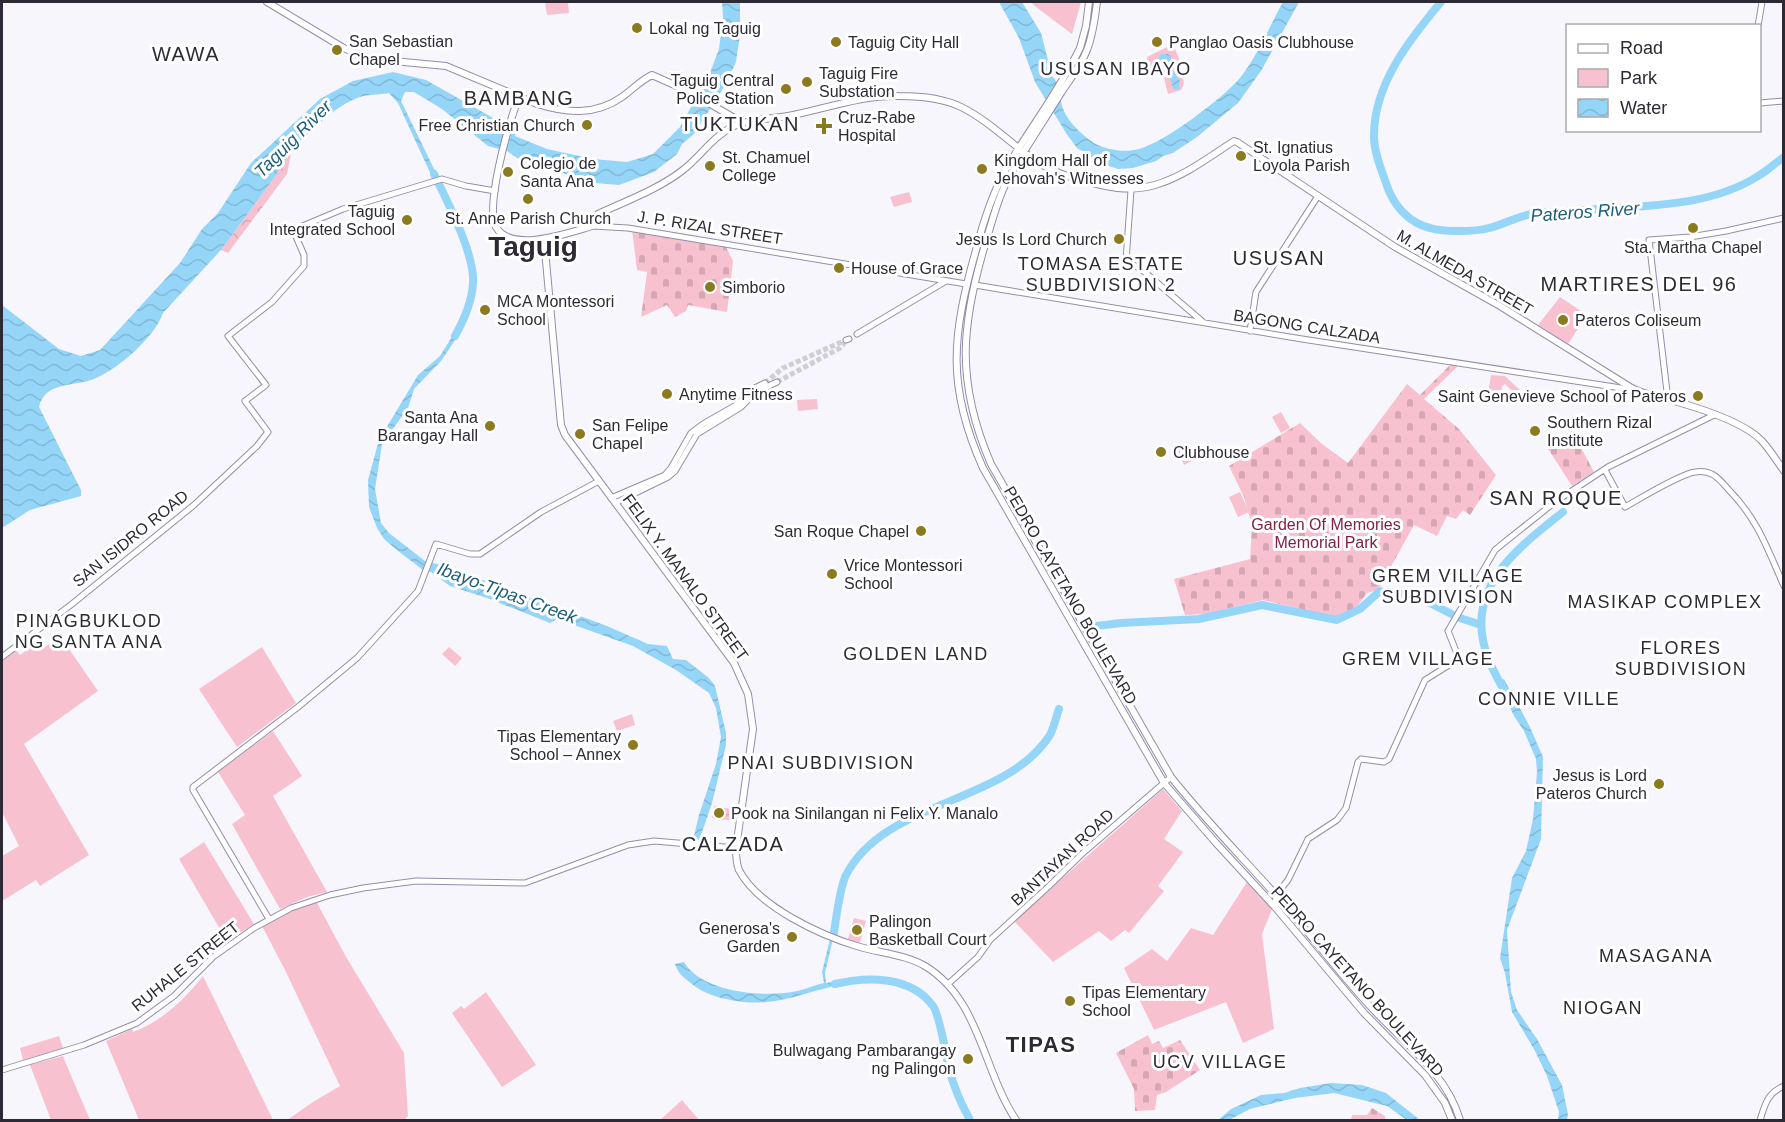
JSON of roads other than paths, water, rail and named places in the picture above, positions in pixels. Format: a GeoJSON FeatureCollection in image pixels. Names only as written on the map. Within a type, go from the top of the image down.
{"type":"FeatureCollection","features":[{"type":"Feature","properties":{"kind":"main road"},"geometry":{"type":"LineString","coordinates":[[267,2],[358,55],[372,59],[446,66],[518,100],[552,109],[572,112],[591,111],[616,101],[652,75],[701,98],[743,123]]}},
{"type":"Feature","properties":{"kind":"main road","name":"PEDRO CAYETANO BOULEVARD"},"geometry":{"type":"LineString","coordinates":[[1093,2],[1084,36],[1069,70],[1022,150],[1000,180],[990,203],[966,284],[956,342],[956,379],[963,418],[988,478],[1164,783],[1275,907],[1364,1013],[1425,1075],[1445,1103],[1452,1120]]}},
{"type":"Feature","properties":{"kind":"main road","name":"PEDRO CAYETANO BOULEVARD"},"geometry":{"type":"LineString","coordinates":[[1044,114],[1070,80],[1087,51],[1094,27],[1093,2]]}},
{"type":"Feature","properties":{"kind":"main road"},"geometry":{"type":"LineString","coordinates":[[592,226],[597,215],[673,177],[718,137],[743,123],[867,98],[908,97],[941,100],[960,107],[1047,167],[1067,176],[1131,190]]}},
{"type":"Feature","properties":{"kind":"main road","name":"J. P. RIZAL STREET"},"geometry":{"type":"LineString","coordinates":[[518,100],[501,158],[495,191],[495,224],[501,231],[523,240],[544,239],[592,226]]}},
{"type":"Feature","properties":{"kind":"main road","name":"M. ALMEDA STREET"},"geometry":{"type":"LineString","coordinates":[[1131,190],[1166,182],[1234,141],[1239,142],[1395,247],[1500,306],[1636,390],[1714,415],[1753,433],[1762,441],[1784,471]]}},
{"type":"Feature","properties":{"kind":"main road","name":"PEDRO CAYETANO BOULEVARD"},"geometry":{"type":"LineString","coordinates":[[1022,150],[998,204],[975,285],[965,346],[966,379],[973,415],[984,447],[1002,485],[1171,777],[1276,895],[1371,1008],[1405,1040],[1436,1075],[1452,1099],[1460,1120]]}},
{"type":"Feature","properties":{"kind":"main road","name":"FELIX Y. MANALO STREET"},"geometry":{"type":"LineString","coordinates":[[544,239],[561,425],[572,445],[598,481],[734,663],[742,678],[751,706],[753,729],[736,848],[736,863],[739,870],[759,893],[786,915],[834,939],[920,963],[948,984],[967,1011],[1003,1098],[1017,1120]]}},
{"type":"Feature","properties":{"kind":"main road"},"geometry":{"type":"LineString","coordinates":[[969,274],[977,277]]}},
{"type":"Feature","properties":{"kind":"street"},"geometry":{"type":"LineString","coordinates":[[1758,24],[1762,2]]}},
{"type":"Feature","properties":{"kind":"street"},"geometry":{"type":"LineString","coordinates":[[1761,103],[1784,101]]}},
{"type":"Feature","properties":{"kind":"street","name":"SAN ISIDRO ROAD"},"geometry":{"type":"LineString","coordinates":[[2,657],[72,604],[194,505],[261,442],[268,432],[245,401],[266,385],[228,336],[272,302],[304,266],[304,255],[293,230],[343,209],[442,179],[495,191]]}},
{"type":"Feature","properties":{"kind":"street"},"geometry":{"type":"LineString","coordinates":[[1131,190],[1126,261],[1141,269],[1204,323]]}},
{"type":"Feature","properties":{"kind":"street"},"geometry":{"type":"LineString","coordinates":[[1250,331],[1256,292],[1318,196]]}},
{"type":"Feature","properties":{"kind":"street"},"geometry":{"type":"LineString","coordinates":[[1668,400],[1649,240],[1726,231],[1784,218]]}},
{"type":"Feature","properties":{"kind":"street","name":"J. P. RIZAL STREET"},"geometry":{"type":"LineString","coordinates":[[592,226],[628,228],[966,284]]}},
{"type":"Feature","properties":{"kind":"street"},"geometry":{"type":"LineString","coordinates":[[857,334],[946,281]]}},
{"type":"Feature","properties":{"kind":"street","name":"BAGONG CALZADA"},"geometry":{"type":"LineString","coordinates":[[975,285],[1250,331],[1636,390]]}},
{"type":"Feature","properties":{"kind":"street"},"geometry":{"type":"LineString","coordinates":[[613,501],[668,477],[675,471],[697,434],[741,407],[756,392],[777,382]]}},
{"type":"Feature","properties":{"kind":"street"},"geometry":{"type":"LineString","coordinates":[[613,501],[665,475],[691,433],[738,404],[751,390],[765,383]]}},
{"type":"Feature","properties":{"kind":"street"},"geometry":{"type":"LineString","coordinates":[[1275,907],[1276,895],[1288,880],[1308,839],[1342,815],[1346,808],[1358,762],[1361,759],[1384,762],[1389,759],[1425,680],[1457,660],[1458,656],[1448,631],[1495,550],[1555,502],[1605,470],[1714,415]]}},
{"type":"Feature","properties":{"kind":"street"},"geometry":{"type":"LineString","coordinates":[[1605,470],[1625,507],[1688,473],[1704,471],[1713,474],[1753,518],[1784,586]]}},
{"type":"Feature","properties":{"kind":"street"},"geometry":{"type":"LineString","coordinates":[[269,919],[193,787],[346,668],[422,583],[436,544],[470,554],[480,554],[541,512],[598,481]]}},
{"type":"Feature","properties":{"kind":"street","name":"BANTAYAN ROAD"},"geometry":{"type":"LineString","coordinates":[[948,984],[978,957],[990,940],[1084,852],[1171,777]]}},
{"type":"Feature","properties":{"kind":"street","name":"RUHALE STREET"},"geometry":{"type":"LineString","coordinates":[[2,1070],[84,1045],[137,1023],[174,996],[224,949],[269,919],[309,902],[363,888],[416,881],[456,880],[518,884],[628,845],[654,841],[699,843],[736,848]]}},
{"type":"Feature","properties":{"kind":"street"},"geometry":{"type":"LineString","coordinates":[[1760,1120],[1769,1096],[1784,1086]]}},
{"type":"Feature","properties":{"kind":"water","name":"Taguig River"},"geometry":{"type":"Polygon","coordinates":[[[722,2],[740,2],[740,35],[736,62],[726,84],[694,134],[682,144],[677,154],[654,172],[619,185],[594,183],[519,159],[507,151],[488,146],[442,109],[414,92],[405,92],[401,101],[437,175],[432,177],[398,103],[389,93],[361,97],[335,111],[311,130],[290,153],[221,250],[163,313],[152,332],[134,352],[103,375],[61,386],[47,393],[42,399],[39,407],[81,490],[81,496],[30,510],[2,528],[2,305],[59,349],[81,356],[100,350],[180,263],[202,229],[218,213],[251,163],[320,99],[353,81],[393,72],[426,80],[516,131],[515,136],[547,149],[593,159],[627,162],[653,154],[680,127],[691,107],[699,102],[719,49],[723,18],[722,2]]]}},
{"type":"Feature","properties":{"kind":"water"},"geometry":{"type":"Polygon","coordinates":[[[999,2],[1022,2],[1041,33],[1063,109],[1072,124],[1094,143],[1128,151],[1150,145],[1163,138],[1193,119],[1232,87],[1258,51],[1283,2],[1299,2],[1261,71],[1238,103],[1197,137],[1173,153],[1133,168],[1118,169],[1103,164],[1077,148],[1066,133],[1035,82],[1019,38],[999,2]]]}},
{"type":"Feature","properties":{"kind":"water"},"geometry":{"type":"Polygon","coordinates":[[[1161,54],[1168,54],[1171,57],[1171,67],[1180,81],[1179,89],[1174,90],[1166,67],[1154,70],[1150,65],[1157,61],[1161,54]]]}},
{"type":"Feature","properties":{"kind":"water"},"geometry":{"type":"Polygon","coordinates":[[[458,327],[462,330],[441,361],[414,389],[408,408],[382,444],[375,489],[381,523],[389,533],[425,561],[445,566],[607,626],[648,644],[667,646],[673,659],[686,660],[709,678],[715,686],[726,733],[726,745],[712,803],[699,841],[693,840],[716,764],[721,737],[716,708],[709,693],[676,670],[633,646],[557,619],[550,623],[450,586],[431,572],[423,570],[398,551],[384,539],[377,528],[369,507],[368,480],[379,440],[418,375],[440,356],[458,327]]]}},
{"type":"Feature","properties":{"kind":"water"},"geometry":{"type":"Polygon","coordinates":[[[1504,679],[1543,757],[1541,839],[1507,930],[1511,992],[1517,1010],[1537,1039],[1562,1085],[1568,1114],[1567,1120],[1558,1120],[1559,1112],[1547,1076],[1512,1012],[1500,958],[1512,878],[1526,851],[1533,819],[1537,772],[1536,759],[1524,731],[1514,716],[1498,682],[1504,679]]]}},
{"type":"Feature","properties":{"kind":"water"},"geometry":{"type":"Polygon","coordinates":[[[830,939],[833,939],[825,973],[826,983],[843,980],[844,984],[786,999],[758,1003],[722,998],[699,989],[686,980],[675,964],[684,962],[705,981],[736,991],[769,994],[797,991],[824,983],[822,972],[830,939]]]}},
{"type":"Feature","properties":{"kind":"water"},"geometry":{"type":"Polygon","coordinates":[[[1331,1083],[1362,1085],[1386,1093],[1420,1120],[1407,1120],[1387,1106],[1334,1093],[1295,1098],[1250,1109],[1229,1120],[1218,1120],[1231,1109],[1261,1095],[1284,1093],[1331,1083]]]}},
{"type":"Feature","properties":{"kind":"waterway","name":"Pateros River"},"geometry":{"type":"LineString","coordinates":[[1441,2],[1417,31],[1396,64],[1387,81],[1375,118],[1375,149],[1390,193],[1403,213],[1422,226],[1443,230],[1476,230],[1494,227],[1522,216],[1538,213],[1668,204],[1692,200],[1737,187],[1761,174],[1784,157]]}},
{"type":"Feature","properties":{"kind":"waterway","name":"Ibayo-Tipas Creek"},"geometry":{"type":"LineString","coordinates":[[434,174],[465,243],[472,271],[473,283],[469,304],[455,336]]}},
{"type":"Feature","properties":{"kind":"waterway"},"geometry":{"type":"LineString","coordinates":[[1504,690],[1486,652],[1481,629],[1483,607],[1489,588],[1513,555],[1563,512]]}},
{"type":"Feature","properties":{"kind":"waterway"},"geometry":{"type":"LineString","coordinates":[[1088,627],[1199,619],[1262,605],[1337,620],[1360,609],[1380,591],[1389,594],[1399,593],[1430,603],[1457,617],[1481,625]]}},
{"type":"Feature","properties":{"kind":"waterway"},"geometry":{"type":"LineString","coordinates":[[833,938],[846,875],[864,850],[888,831],[1005,776],[1030,758],[1050,735],[1059,709]]}},
{"type":"Feature","properties":{"kind":"waterway","name":"Ibayo-Tipas Creek"},"geometry":{"type":"LineString","coordinates":[[835,984],[861,980],[888,981],[901,984],[924,996],[936,1011],[951,1076],[970,1120]]}},
{"type":"Feature","properties":{"kind":"tunnel"},"geometry":{"type":"LineString","coordinates":[[765,383],[783,368],[846,340]]}},
{"type":"Feature","properties":{"kind":"tunnel"},"geometry":{"type":"LineString","coordinates":[[777,382],[840,348],[845,342]]}},
{"type":"Feature","properties":{"kind":"place","name":"Lokal ng Taguig"},"geometry":{"type":"Point","coordinates":[637,28]}},
{"type":"Feature","properties":{"kind":"place","name":"Taguig City Hall"},"geometry":{"type":"Point","coordinates":[836,42]}},
{"type":"Feature","properties":{"kind":"place","name":"Panglao Oasis Clubhouse"},"geometry":{"type":"Point","coordinates":[1157,42]}},
{"type":"Feature","properties":{"kind":"place","name":"San Sebastian Chapel"},"geometry":{"type":"Point","coordinates":[337,50]}},
{"type":"Feature","properties":{"kind":"place","name":"Taguig Fire Substation"},"geometry":{"type":"Point","coordinates":[807,82]}},
{"type":"Feature","properties":{"kind":"place","name":"Taguig Central Police Station"},"geometry":{"type":"Point","coordinates":[786,89]}},
{"type":"Feature","properties":{"kind":"place","name":"Free Christian Church"},"geometry":{"type":"Point","coordinates":[587,125]}},
{"type":"Feature","properties":{"kind":"place","name":"Cruz-Rabe Hospital"},"geometry":{"type":"Point","coordinates":[824,126]}},
{"type":"Feature","properties":{"kind":"place","name":"St. Ignatius Loyola Parish"},"geometry":{"type":"Point","coordinates":[1241,156]}},
{"type":"Feature","properties":{"kind":"place","name":"St. Chamuel College"},"geometry":{"type":"Point","coordinates":[710,166]}},
{"type":"Feature","properties":{"kind":"place","name":"Kingdom Hall of Jehovah's Witnesses"},"geometry":{"type":"Point","coordinates":[982,169]}},
{"type":"Feature","properties":{"kind":"place","name":"Colegio de Santa Ana"},"geometry":{"type":"Point","coordinates":[508,172]}},
{"type":"Feature","properties":{"kind":"place","name":"St. Anne Parish Church"},"geometry":{"type":"Point","coordinates":[528,199]}},
{"type":"Feature","properties":{"kind":"place","name":"Taguig Integrated School"},"geometry":{"type":"Point","coordinates":[407,220]}},
{"type":"Feature","properties":{"kind":"place","name":"Sta. Martha Chapel"},"geometry":{"type":"Point","coordinates":[1693,228]}},
{"type":"Feature","properties":{"kind":"place","name":"Jesus Is Lord Church"},"geometry":{"type":"Point","coordinates":[1119,239]}},
{"type":"Feature","properties":{"kind":"place","name":"House of Grace"},"geometry":{"type":"Point","coordinates":[839,268]}},
{"type":"Feature","properties":{"kind":"place","name":"Simborio"},"geometry":{"type":"Point","coordinates":[710,287]}},
{"type":"Feature","properties":{"kind":"place","name":"MCA Montessori School"},"geometry":{"type":"Point","coordinates":[485,310]}},
{"type":"Feature","properties":{"kind":"place","name":"Pateros Coliseum"},"geometry":{"type":"Point","coordinates":[1563,320]}},
{"type":"Feature","properties":{"kind":"place","name":"Anytime Fitness"},"geometry":{"type":"Point","coordinates":[667,394]}},
{"type":"Feature","properties":{"kind":"place","name":"Saint Genevieve School of Pateros"},"geometry":{"type":"Point","coordinates":[1698,396]}},
{"type":"Feature","properties":{"kind":"place","name":"Santa Ana Barangay Hall"},"geometry":{"type":"Point","coordinates":[490,426]}},
{"type":"Feature","properties":{"kind":"place","name":"Southern Rizal Institute"},"geometry":{"type":"Point","coordinates":[1535,431]}},
{"type":"Feature","properties":{"kind":"place","name":"San Felipe Chapel"},"geometry":{"type":"Point","coordinates":[580,434]}},
{"type":"Feature","properties":{"kind":"place","name":"Clubhouse"},"geometry":{"type":"Point","coordinates":[1161,452]}},
{"type":"Feature","properties":{"kind":"place","name":"San Roque Chapel"},"geometry":{"type":"Point","coordinates":[921,531]}},
{"type":"Feature","properties":{"kind":"place","name":"Vrice Montessori School"},"geometry":{"type":"Point","coordinates":[832,574]}},
{"type":"Feature","properties":{"kind":"place","name":"Tipas Elementary School – Annex"},"geometry":{"type":"Point","coordinates":[633,745]}},
{"type":"Feature","properties":{"kind":"place","name":"Jesus is Lord Pateros Church"},"geometry":{"type":"Point","coordinates":[1659,784]}},
{"type":"Feature","properties":{"kind":"place","name":"Pook na Sinilangan ni Felix Y. Manalo"},"geometry":{"type":"Point","coordinates":[719,813]}},
{"type":"Feature","properties":{"kind":"place","name":"Palingon Basketball Court"},"geometry":{"type":"Point","coordinates":[857,930]}},
{"type":"Feature","properties":{"kind":"place","name":"Generosa's Garden"},"geometry":{"type":"Point","coordinates":[792,937]}},
{"type":"Feature","properties":{"kind":"place","name":"Tipas Elementary School"},"geometry":{"type":"Point","coordinates":[1070,1001]}},
{"type":"Feature","properties":{"kind":"place","name":"Bulwagang Pambarangay ng Palingon"},"geometry":{"type":"Point","coordinates":[968,1059]}},
{"type":"Feature","properties":{"kind":"district","name":"WAWA"},"geometry":{"type":"Point","coordinates":[186,54]}},
{"type":"Feature","properties":{"kind":"district","name":"USUSAN IBAYO"},"geometry":{"type":"Point","coordinates":[1116,69]}},
{"type":"Feature","properties":{"kind":"district","name":"BAMBANG"},"geometry":{"type":"Point","coordinates":[519,98]}},
{"type":"Feature","properties":{"kind":"district","name":"TUKTUKAN"},"geometry":{"type":"Point","coordinates":[740,124]}},
{"type":"Feature","properties":{"kind":"district","name":"Taguig"},"geometry":{"type":"Point","coordinates":[533,246]}},
{"type":"Feature","properties":{"kind":"district","name":"USUSAN"},"geometry":{"type":"Point","coordinates":[1279,258]}},
{"type":"Feature","properties":{"kind":"district","name":"TOMASA ESTATE SUBDIVISION 2"},"geometry":{"type":"Point","coordinates":[1101,274]}},
{"type":"Feature","properties":{"kind":"district","name":"MARTIRES DEL 96"},"geometry":{"type":"Point","coordinates":[1639,284]}},
{"type":"Feature","properties":{"kind":"district","name":"SAN ROQUE"},"geometry":{"type":"Point","coordinates":[1556,498]}},
{"type":"Feature","properties":{"kind":"district","name":"GREM VILLAGE SUBDIVISION"},"geometry":{"type":"Point","coordinates":[1448,586]}},
{"type":"Feature","properties":{"kind":"district","name":"MASIKAP COMPLEX"},"geometry":{"type":"Point","coordinates":[1665,602]}},
{"type":"Feature","properties":{"kind":"district","name":"PINAGBUKLOD NG SANTA ANA"},"geometry":{"type":"Point","coordinates":[89,631]}},
{"type":"Feature","properties":{"kind":"district","name":"GOLDEN LAND"},"geometry":{"type":"Point","coordinates":[916,654]}},
{"type":"Feature","properties":{"kind":"district","name":"FLORES SUBDIVISION"},"geometry":{"type":"Point","coordinates":[1681,658]}},
{"type":"Feature","properties":{"kind":"district","name":"GREM VILLAGE"},"geometry":{"type":"Point","coordinates":[1418,659]}},
{"type":"Feature","properties":{"kind":"district","name":"CONNIE VILLE"},"geometry":{"type":"Point","coordinates":[1549,699]}},
{"type":"Feature","properties":{"kind":"district","name":"PNAI SUBDIVISION"},"geometry":{"type":"Point","coordinates":[821,763]}},
{"type":"Feature","properties":{"kind":"district","name":"CALZADA"},"geometry":{"type":"Point","coordinates":[733,844]}},
{"type":"Feature","properties":{"kind":"district","name":"MASAGANA"},"geometry":{"type":"Point","coordinates":[1656,956]}},
{"type":"Feature","properties":{"kind":"district","name":"NIOGAN"},"geometry":{"type":"Point","coordinates":[1603,1008]}},
{"type":"Feature","properties":{"kind":"district","name":"TIPAS"},"geometry":{"type":"Point","coordinates":[1041,1044]}},
{"type":"Feature","properties":{"kind":"district","name":"UCV VILLAGE"},"geometry":{"type":"Point","coordinates":[1220,1062]}},
{"type":"Feature","properties":{"kind":"park label","name":"Garden Of Memories Memorial Park"},"geometry":{"type":"Point","coordinates":[1326,533]}}]}
